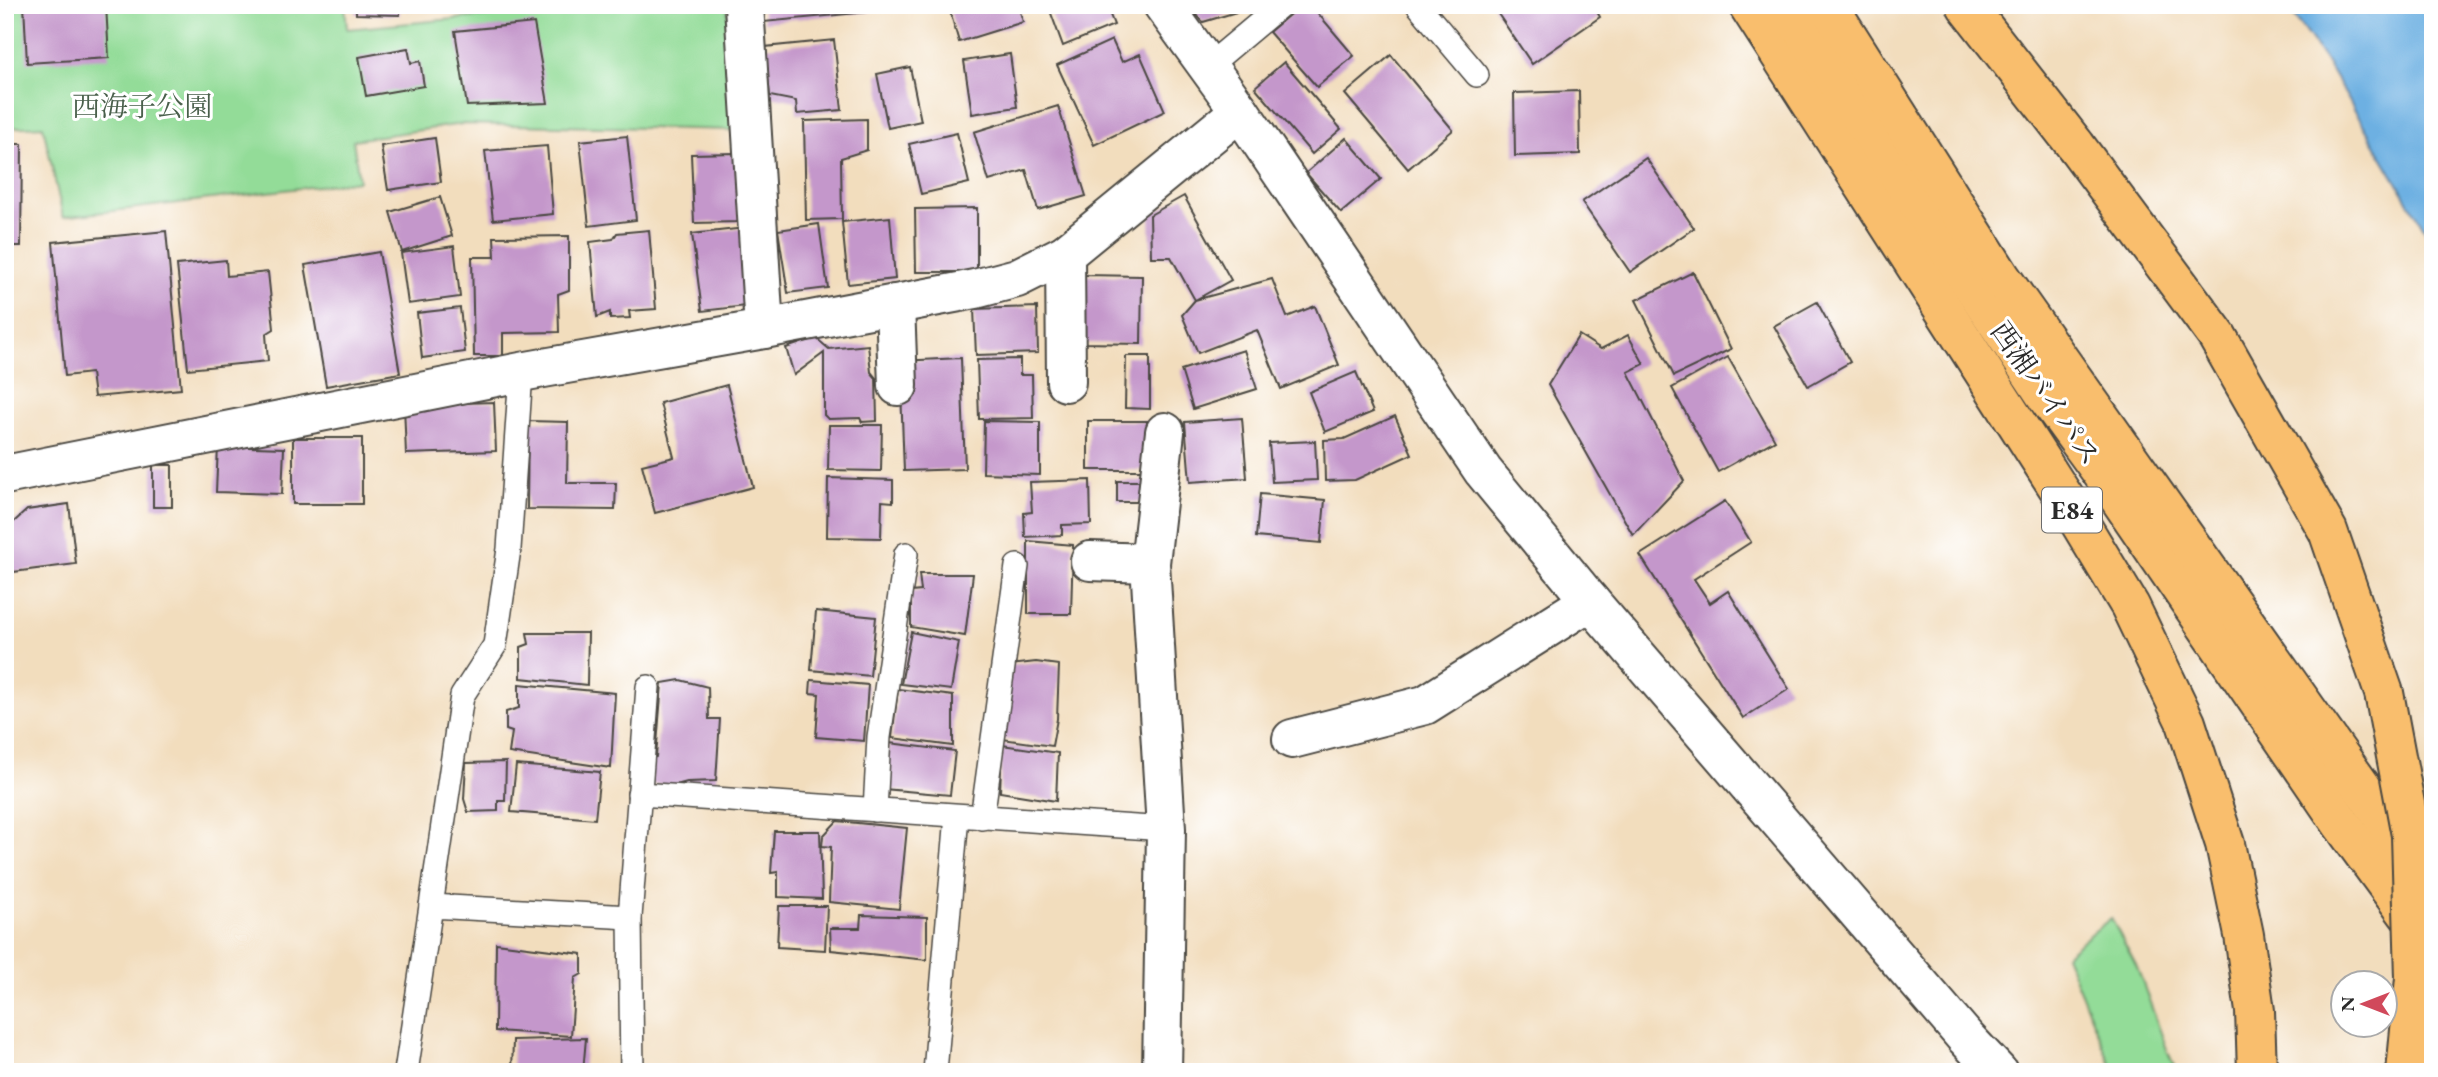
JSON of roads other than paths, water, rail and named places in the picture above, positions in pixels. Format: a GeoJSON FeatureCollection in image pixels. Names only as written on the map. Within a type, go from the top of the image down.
{"type":"FeatureCollection","features":[{"type":"Feature","properties":{"kind":"highway","name":"E84"},"geometry":{"type":"LineString","coordinates":[[1748,5],[2058,488],[2130,606],[2186,723],[2225,844],[2244,935],[2255,1011],[2257,1072]]}},
{"type":"Feature","properties":{"kind":"highway","name":"西湘バイパス"},"geometry":{"type":"LineString","coordinates":[[1786,5],[2046,397],[2099,469],[2341,824],[2433,948]]}},
{"type":"Feature","properties":{"kind":"highway","name":"西湘バイパス"},"geometry":{"type":"LineString","coordinates":[[1828,5],[2001,277],[2433,888]]}},
{"type":"Feature","properties":{"kind":"highway"},"geometry":{"type":"LineString","coordinates":[[1966,5],[2076,146],[2217,336],[2328,531],[2384,693],[2411,835],[2415,978],[2406,1072]]}},
{"type":"Feature","properties":{"kind":"highway"},"geometry":{"type":"LineString","coordinates":[[2247,1072],[2255,1011]]}},
{"type":"Feature","properties":{"kind":"street"},"geometry":{"type":"LineString","coordinates":[[744,5],[764,329]]}},
{"type":"Feature","properties":{"kind":"street"},"geometry":{"type":"LineString","coordinates":[[1163,5],[1240,111],[1483,471],[1590,601],[1997,1072]]}},
{"type":"Feature","properties":{"kind":"street"},"geometry":{"type":"LineString","coordinates":[[5,475],[521,372],[975,289],[1017,278],[1065,254],[1240,111]]}},
{"type":"Feature","properties":{"kind":"street"},"geometry":{"type":"LineString","coordinates":[[1065,254],[1066,382]]}},
{"type":"Feature","properties":{"kind":"street"},"geometry":{"type":"LineString","coordinates":[[895,304],[898,386]]}},
{"type":"Feature","properties":{"kind":"street"},"geometry":{"type":"LineString","coordinates":[[1162,1072],[1166,829],[1150,563],[1165,432]]}},
{"type":"Feature","properties":{"kind":"street"},"geometry":{"type":"LineString","coordinates":[[1090,561],[1150,563]]}},
{"type":"Feature","properties":{"kind":"street"},"geometry":{"type":"LineString","coordinates":[[1292,739],[1424,705],[1590,601]]}},
{"type":"Feature","properties":{"kind":"lane"},"geometry":{"type":"LineString","coordinates":[[1207,67],[1281,5]]}},
{"type":"Feature","properties":{"kind":"lane"},"geometry":{"type":"LineString","coordinates":[[1418,5],[1477,75]]}},
{"type":"Feature","properties":{"kind":"lane"},"geometry":{"type":"LineString","coordinates":[[406,1072],[462,696],[495,645],[509,549],[521,372]]}},
{"type":"Feature","properties":{"kind":"lane"},"geometry":{"type":"LineString","coordinates":[[875,810],[879,737],[906,554]]}},
{"type":"Feature","properties":{"kind":"lane"},"geometry":{"type":"LineString","coordinates":[[982,818],[1017,566]]}},
{"type":"Feature","properties":{"kind":"lane"},"geometry":{"type":"LineString","coordinates":[[632,1072],[630,917],[648,687]]}},
{"type":"Feature","properties":{"kind":"lane"},"geometry":{"type":"LineString","coordinates":[[639,794],[1166,829]]}},
{"type":"Feature","properties":{"kind":"lane"},"geometry":{"type":"LineString","coordinates":[[935,1072],[957,816]]}},
{"type":"Feature","properties":{"kind":"lane"},"geometry":{"type":"LineString","coordinates":[[431,906],[630,917]]}},
{"type":"Feature","properties":{"kind":"water"},"geometry":{"type":"Polygon","coordinates":[[[2286,5],[2433,5],[2433,243],[2325,60],[2286,5]]]}},
{"type":"Feature","properties":{"kind":"park label","name":"西海子公園"},"geometry":{"type":"Point","coordinates":[142,106]}}]}
